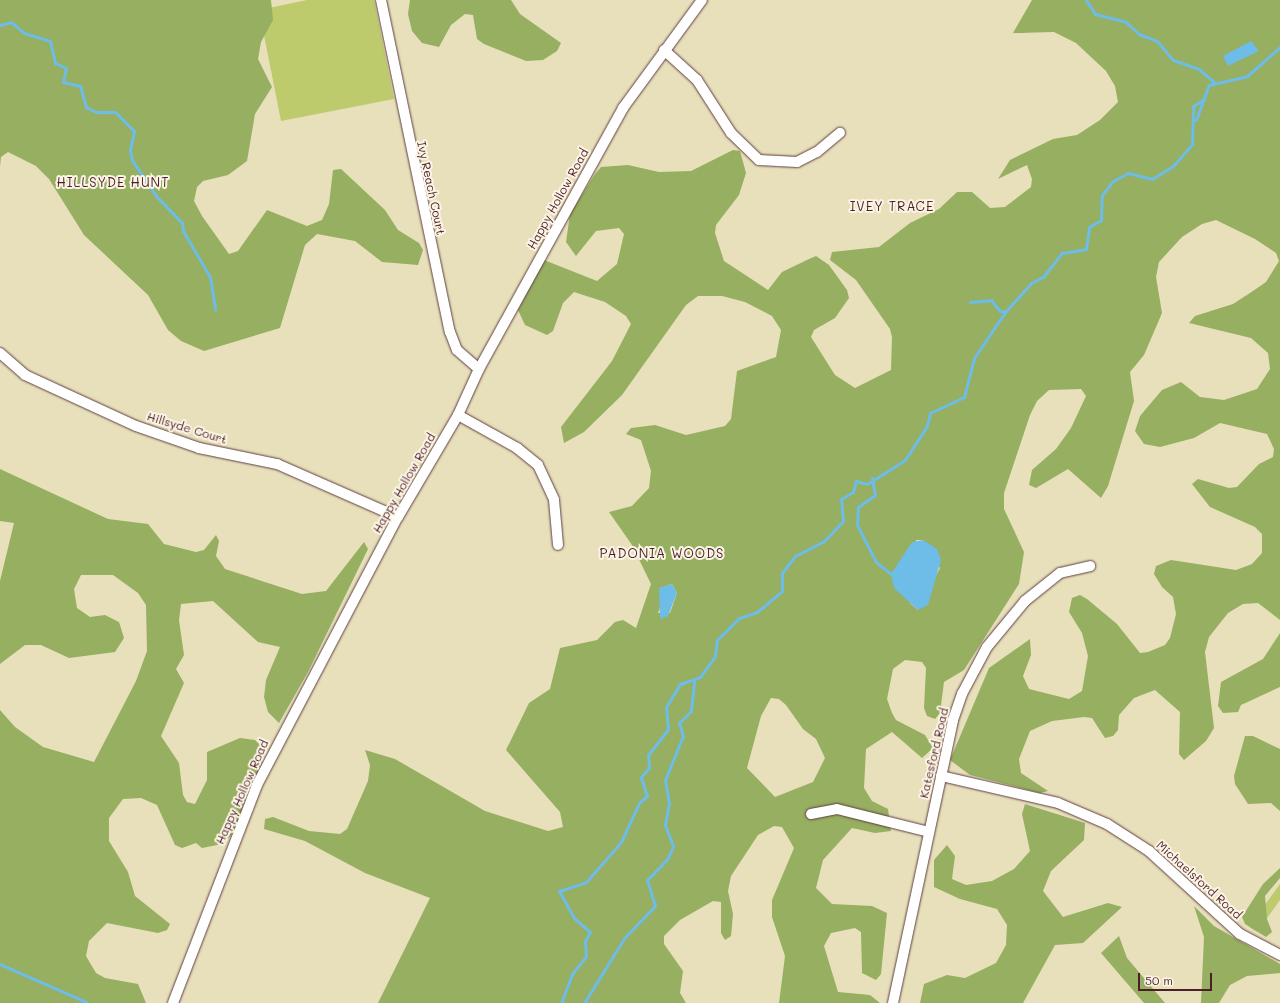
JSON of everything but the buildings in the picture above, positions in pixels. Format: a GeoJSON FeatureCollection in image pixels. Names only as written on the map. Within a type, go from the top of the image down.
{"type":"FeatureCollection","features":[{"type":"Feature","properties":{"kind":"street","name":"Ivy Reach Court"},"geometry":{"type":"LineString","coordinates":[[380,0],[450,332],[457,350],[479,369]]}},
{"type":"Feature","properties":{"kind":"street","name":"Happy Hollow Road"},"geometry":{"type":"LineString","coordinates":[[173,1003],[257,785],[398,517],[458,415],[479,369],[623,108],[702,0]]}},
{"type":"Feature","properties":{"kind":"street"},"geometry":{"type":"LineString","coordinates":[[664,50],[697,80],[731,133],[759,160],[797,162],[817,152],[840,133]]}},
{"type":"Feature","properties":{"kind":"street","name":"Hillsyde Court"},"geometry":{"type":"LineString","coordinates":[[0,353],[25,375],[136,426],[199,448],[281,466],[398,517]]}},
{"type":"Feature","properties":{"kind":"street"},"geometry":{"type":"LineString","coordinates":[[458,415],[517,448],[538,465],[554,500],[558,545]]}},
{"type":"Feature","properties":{"kind":"street","name":"Katesford Road"},"geometry":{"type":"LineString","coordinates":[[893,1003],[941,776],[960,700],[987,647],[1024,601],[1060,573],[1090,566]]}},
{"type":"Feature","properties":{"kind":"street","name":"Michaelsford Road"},"geometry":{"type":"LineString","coordinates":[[941,776],[1058,803],[1107,824],[1149,851],[1240,934],[1280,955]]}},
{"type":"Feature","properties":{"kind":"street"},"geometry":{"type":"LineString","coordinates":[[811,814],[837,809],[929,832]]}},
{"type":"Feature","properties":{"kind":"green space"},"geometry":{"type":"Polygon","coordinates":[[[0,0],[271,0],[273,20],[261,42],[258,59],[272,87],[255,114],[247,161],[228,175],[203,181],[197,187],[194,201],[202,216],[229,254],[238,251],[267,210],[307,226],[322,220],[329,204],[333,170],[341,169],[385,210],[398,230],[419,243],[423,250],[418,265],[382,262],[355,241],[317,234],[305,245],[280,328],[204,351],[181,341],[168,330],[148,295],[84,235],[49,179],[36,166],[8,152],[1,157],[0,167],[0,0]]]}},
{"type":"Feature","properties":{"kind":"green space"},"geometry":{"type":"Polygon","coordinates":[[[307,0],[374,0],[394,99],[281,121],[259,10],[307,0]]]}},
{"type":"Feature","properties":{"kind":"green space"},"geometry":{"type":"Polygon","coordinates":[[[410,0],[511,0],[520,14],[561,43],[557,51],[543,60],[526,61],[484,44],[477,39],[473,15],[465,14],[451,25],[439,47],[422,43],[412,31],[408,14],[410,0]]]}},
{"type":"Feature","properties":{"kind":"green space"},"geometry":{"type":"Polygon","coordinates":[[[1032,0],[1280,0],[1280,620],[1258,603],[1243,604],[1228,613],[1209,637],[1205,652],[1214,728],[1206,741],[1184,760],[1179,754],[1180,712],[1155,690],[1134,698],[1119,715],[1118,730],[1113,736],[1105,738],[1092,718],[1084,717],[1052,721],[1030,731],[1019,759],[1021,773],[1048,791],[1040,793],[970,775],[950,760],[989,668],[1030,639],[1031,655],[1023,676],[1029,689],[1069,699],[1082,691],[1088,656],[1082,633],[1069,612],[1072,598],[1080,595],[1087,599],[1117,624],[1140,653],[1148,652],[1165,645],[1170,638],[1176,614],[1173,597],[1162,587],[1154,574],[1156,566],[1171,560],[1236,570],[1252,564],[1262,553],[1262,534],[1255,527],[1210,507],[1192,484],[1198,479],[1229,488],[1237,487],[1259,464],[1273,457],[1274,449],[1267,434],[1220,423],[1194,438],[1160,447],[1144,444],[1135,431],[1140,416],[1162,390],[1181,382],[1200,397],[1224,400],[1257,389],[1270,369],[1268,353],[1251,338],[1189,323],[1195,316],[1233,304],[1253,291],[1266,282],[1279,261],[1276,253],[1255,239],[1216,220],[1202,224],[1182,237],[1159,262],[1156,277],[1162,313],[1144,355],[1130,372],[1134,401],[1108,486],[1101,498],[1068,469],[1036,488],[1029,485],[1032,470],[1056,449],[1071,428],[1086,396],[1081,389],[1049,390],[1037,401],[1030,415],[1004,493],[1004,509],[1024,552],[1019,584],[964,670],[944,682],[940,713],[935,719],[927,716],[924,708],[926,668],[922,662],[905,660],[893,669],[887,699],[892,713],[896,720],[925,735],[933,748],[922,758],[892,732],[866,749],[864,788],[872,801],[888,809],[891,831],[875,833],[852,828],[823,860],[816,888],[832,904],[872,906],[887,913],[881,974],[876,980],[862,973],[861,932],[855,928],[831,933],[824,946],[838,992],[870,995],[880,1003],[779,1003],[785,956],[772,917],[772,900],[794,848],[782,827],[774,826],[758,835],[731,876],[728,891],[733,914],[731,936],[725,940],[721,933],[721,902],[713,901],[680,920],[664,936],[664,944],[683,971],[680,993],[686,1003],[378,1003],[430,898],[365,873],[305,841],[264,829],[265,819],[273,817],[309,831],[340,834],[347,829],[368,781],[370,765],[365,750],[395,759],[485,811],[548,831],[563,827],[560,812],[506,750],[529,703],[550,689],[560,648],[597,640],[615,622],[623,620],[636,628],[651,584],[632,545],[609,512],[632,506],[649,488],[651,471],[641,440],[626,434],[631,428],[655,425],[686,435],[725,426],[731,419],[737,371],[776,357],[781,330],[772,316],[745,302],[722,296],[698,296],[686,305],[622,395],[584,432],[564,443],[561,427],[612,361],[631,324],[626,316],[605,302],[574,292],[563,303],[553,331],[547,335],[525,325],[518,310],[544,260],[597,281],[617,264],[624,234],[619,228],[596,231],[576,256],[566,242],[570,214],[595,174],[601,167],[628,165],[659,172],[691,171],[733,150],[740,151],[746,173],[739,195],[716,225],[715,233],[724,261],[768,290],[782,272],[816,256],[829,265],[847,290],[849,298],[835,318],[814,330],[811,337],[835,375],[855,388],[891,370],[892,337],[890,329],[856,280],[830,260],[832,252],[879,247],[910,223],[939,209],[957,192],[972,192],[990,208],[1005,207],[1031,187],[1032,179],[1027,165],[998,179],[1010,160],[1053,139],[1077,135],[1100,120],[1118,102],[1115,86],[1106,71],[1076,43],[1054,32],[1013,33],[1032,0]],[[916,540],[910,603],[918,610],[940,568],[923,540],[916,540]],[[672,584],[660,588],[662,603],[658,613],[670,613],[677,593],[672,584]],[[771,698],[761,716],[747,768],[775,797],[813,782],[825,758],[816,739],[803,729],[786,705],[779,699],[771,698]]]}},
{"type":"Feature","properties":{"kind":"green space"},"geometry":{"type":"Polygon","coordinates":[[[0,469],[108,519],[148,524],[164,544],[196,552],[204,550],[216,535],[219,541],[216,556],[225,569],[302,594],[326,591],[364,542],[368,549],[308,672],[279,723],[268,712],[264,697],[266,680],[280,647],[258,642],[213,601],[181,604],[179,620],[184,655],[176,669],[184,683],[161,736],[179,763],[183,795],[187,802],[195,804],[207,780],[207,752],[240,738],[255,740],[261,746],[264,771],[237,827],[230,837],[217,845],[202,848],[196,843],[182,848],[175,845],[157,805],[141,798],[123,799],[109,818],[109,841],[128,872],[135,896],[170,924],[167,930],[158,933],[107,923],[89,941],[86,956],[96,973],[105,978],[138,984],[146,1003],[0,1003],[0,710],[15,727],[43,747],[94,762],[136,681],[147,651],[146,605],[138,593],[113,575],[81,575],[74,589],[77,608],[90,617],[105,615],[119,622],[124,638],[115,652],[69,658],[41,645],[25,645],[0,664],[0,581],[14,523],[0,521],[0,469]]]}},
{"type":"Feature","properties":{"kind":"green space"},"geometry":{"type":"Polygon","coordinates":[[[1280,633],[1280,687],[1241,705],[1238,712],[1223,713],[1218,706],[1221,682],[1263,659],[1280,633]]]}},
{"type":"Feature","properties":{"kind":"green space"},"geometry":{"type":"Polygon","coordinates":[[[1245,736],[1253,736],[1280,749],[1280,811],[1271,803],[1248,804],[1235,784],[1234,776],[1245,736]]]}},
{"type":"Feature","properties":{"kind":"green space"},"geometry":{"type":"Polygon","coordinates":[[[1025,804],[1085,823],[1084,840],[1051,871],[1043,891],[1063,917],[1108,903],[1122,907],[1083,943],[1055,945],[1023,1003],[920,1003],[924,984],[947,975],[965,978],[996,963],[1006,945],[1007,925],[997,909],[960,899],[934,887],[934,860],[947,845],[955,856],[952,879],[966,885],[992,881],[1014,869],[1030,851],[1022,814],[1025,804]]]}},
{"type":"Feature","properties":{"kind":"green space"},"geometry":{"type":"Polygon","coordinates":[[[1280,868],[1280,878],[1265,896],[1267,919],[1272,932],[1266,937],[1245,924],[1242,917],[1263,884],[1280,868]]]}},
{"type":"Feature","properties":{"kind":"green space"},"geometry":{"type":"Polygon","coordinates":[[[1280,884],[1280,900],[1257,932],[1249,927],[1280,884]]]}},
{"type":"Feature","properties":{"kind":"green space"},"geometry":{"type":"Polygon","coordinates":[[[1194,906],[1214,926],[1280,964],[1280,973],[1247,976],[1230,985],[1219,1003],[1201,1003],[1204,937],[1194,906]]]}},
{"type":"Feature","properties":{"kind":"green space"},"geometry":{"type":"Polygon","coordinates":[[[1119,936],[1127,958],[1165,1003],[1144,1003],[1101,953],[1119,936]]]}},
{"type":"Feature","properties":{"kind":"water"},"geometry":{"type":"Polygon","coordinates":[[[1251,41],[1259,51],[1228,66],[1223,56],[1251,41]]]}},
{"type":"Feature","properties":{"kind":"water"},"geometry":{"type":"Polygon","coordinates":[[[923,540],[937,549],[941,560],[928,605],[918,610],[894,588],[891,574],[912,542],[923,540]]]}},
{"type":"Feature","properties":{"kind":"water"},"geometry":{"type":"Polygon","coordinates":[[[672,584],[677,593],[668,616],[660,619],[659,588],[672,584]]]}},
{"type":"Feature","properties":{"kind":"waterway"},"geometry":{"type":"LineString","coordinates":[[1086,0],[1095,14],[1126,22],[1139,34],[1157,41],[1173,60],[1199,69],[1214,82]]}},
{"type":"Feature","properties":{"kind":"waterway"},"geometry":{"type":"LineString","coordinates":[[0,25],[11,22],[24,33],[50,41],[55,63],[66,68],[63,82],[80,86],[86,107],[96,112],[115,112],[134,131],[130,150],[132,160],[157,197],[182,223],[183,231],[210,277],[215,310]]}},
{"type":"Feature","properties":{"kind":"waterway"},"geometry":{"type":"LineString","coordinates":[[1196,120],[1209,85],[1247,76],[1280,47]]}},
{"type":"Feature","properties":{"kind":"waterway"},"geometry":{"type":"LineString","coordinates":[[561,1003],[572,974],[586,956],[585,941],[590,932],[574,918],[559,891],[586,882],[621,842],[639,803],[647,796],[641,777],[649,768],[648,755],[668,729],[666,707],[680,684],[700,677],[715,656],[717,640],[739,618],[757,612],[782,591],[782,573],[795,556],[823,542],[843,521],[841,499],[853,492],[856,481],[867,484],[905,460],[927,426],[930,413],[964,397],[974,358],[1006,311],[1031,283],[1043,277],[1062,253],[1086,249],[1089,227],[1101,220],[1102,195],[1113,181],[1128,173],[1152,179],[1174,165],[1192,144],[1193,106],[1204,99]]}},
{"type":"Feature","properties":{"kind":"waterway"},"geometry":{"type":"LineString","coordinates":[[970,302],[991,300],[1000,311],[1006,311]]}},
{"type":"Feature","properties":{"kind":"waterway"},"geometry":{"type":"LineString","coordinates":[[872,478],[875,495],[858,507],[857,525],[876,562],[891,574]]}},
{"type":"Feature","properties":{"kind":"waterway"},"geometry":{"type":"LineString","coordinates":[[584,1003],[625,937],[655,906],[647,880],[668,858],[673,846],[665,825],[669,803],[665,780],[683,736],[679,723],[691,711],[694,680]]}},
{"type":"Feature","properties":{"kind":"waterway"},"geometry":{"type":"LineString","coordinates":[[0,964],[86,1002]]}},
{"type":"Feature","properties":{"kind":"district","name":"HILLSYDE HUNT"},"geometry":{"type":"Point","coordinates":[113,182]}},
{"type":"Feature","properties":{"kind":"district","name":"IVEY TRACE"},"geometry":{"type":"Point","coordinates":[892,206]}},
{"type":"Feature","properties":{"kind":"district","name":"PADONIA WOODS"},"geometry":{"type":"Point","coordinates":[662,553]}}]}
